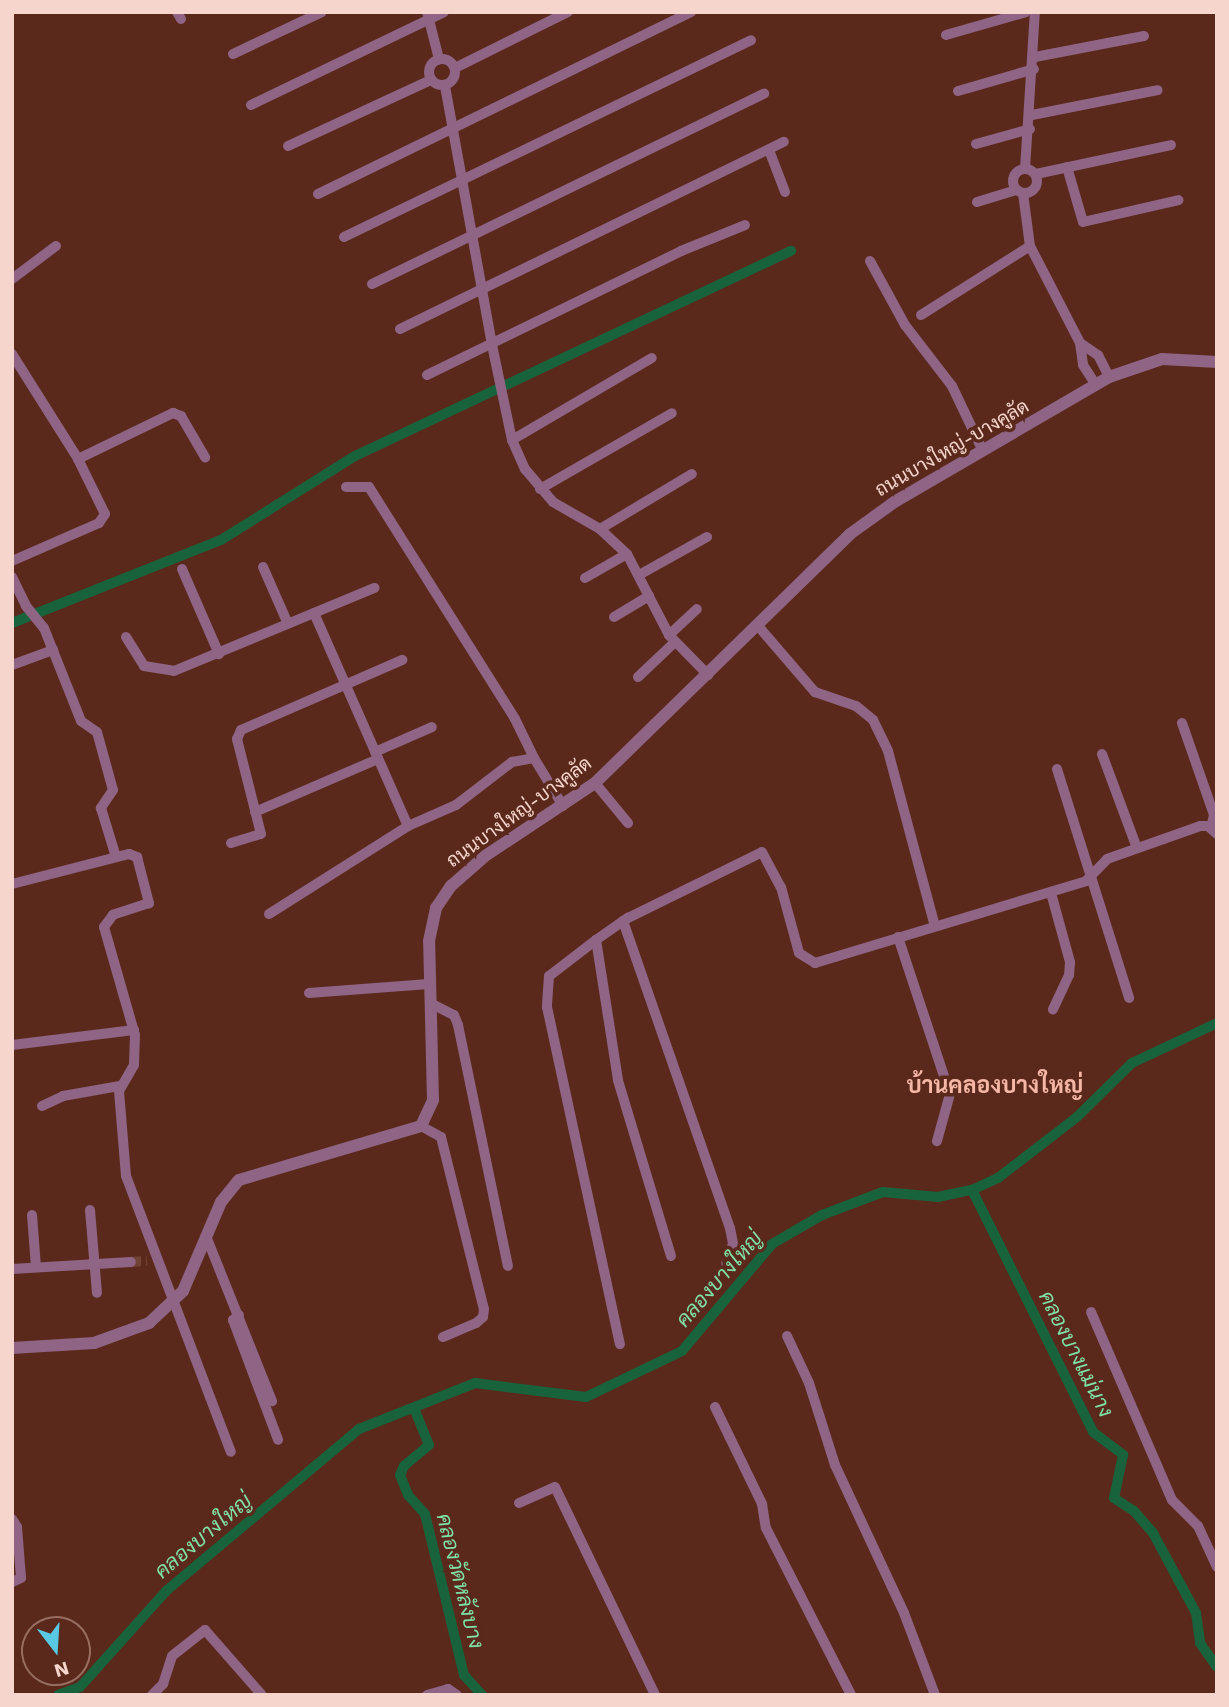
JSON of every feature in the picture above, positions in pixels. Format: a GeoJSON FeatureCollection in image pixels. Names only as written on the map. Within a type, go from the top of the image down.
{"type":"FeatureCollection","features":[{"type":"Feature","properties":{"kind":"street"},"geometry":{"type":"LineString","coordinates":[[233,54],[322,12]]}},
{"type":"Feature","properties":{"kind":"street"},"geometry":{"type":"LineString","coordinates":[[251,105],[428,16],[444,12]]}},
{"type":"Feature","properties":{"kind":"street"},"geometry":{"type":"LineString","coordinates":[[454,68],[568,12]]}},
{"type":"Feature","properties":{"kind":"street"},"geometry":{"type":"LineString","coordinates":[[318,194],[691,12]]}},
{"type":"Feature","properties":{"kind":"street"},"geometry":{"type":"LineString","coordinates":[[946,35],[1026,12]]}},
{"type":"Feature","properties":{"kind":"street"},"geometry":{"type":"LineString","coordinates":[[1025,169],[1035,57],[1035,12]]}},
{"type":"Feature","properties":{"kind":"street"},"geometry":{"type":"LineString","coordinates":[[428,16],[439,59],[454,68]]}},
{"type":"Feature","properties":{"kind":"street"},"geometry":{"type":"LineString","coordinates":[[1035,57],[1144,36]]}},
{"type":"Feature","properties":{"kind":"street"},"geometry":{"type":"LineString","coordinates":[[344,237],[751,40]]}},
{"type":"Feature","properties":{"kind":"street"},"geometry":{"type":"LineString","coordinates":[[431,80],[429,70],[439,59]]}},
{"type":"Feature","properties":{"kind":"street"},"geometry":{"type":"LineString","coordinates":[[445,86],[453,80],[454,68]]}},
{"type":"Feature","properties":{"kind":"street"},"geometry":{"type":"LineString","coordinates":[[958,91],[1034,69]]}},
{"type":"Feature","properties":{"kind":"street"},"geometry":{"type":"LineString","coordinates":[[288,146],[431,80],[445,86]]}},
{"type":"Feature","properties":{"kind":"street"},"geometry":{"type":"LineString","coordinates":[[445,86],[512,440],[540,489],[571,515],[600,529],[627,554],[672,638],[708,675]]}},
{"type":"Feature","properties":{"kind":"street"},"geometry":{"type":"LineString","coordinates":[[1031,115],[1158,90]]}},
{"type":"Feature","properties":{"kind":"street"},"geometry":{"type":"LineString","coordinates":[[372,284],[764,94]]}},
{"type":"Feature","properties":{"kind":"street"},"geometry":{"type":"LineString","coordinates":[[976,144],[1030,129]]}},
{"type":"Feature","properties":{"kind":"street"},"geometry":{"type":"LineString","coordinates":[[400,329],[784,142]]}},
{"type":"Feature","properties":{"kind":"street"},"geometry":{"type":"LineString","coordinates":[[1025,169],[1036,174],[1171,145]]}},
{"type":"Feature","properties":{"kind":"street"},"geometry":{"type":"LineString","coordinates":[[769,150],[785,192]]}},
{"type":"Feature","properties":{"kind":"street"},"geometry":{"type":"LineString","coordinates":[[1067,167],[1083,222],[1179,200]]}},
{"type":"Feature","properties":{"kind":"street"},"geometry":{"type":"LineString","coordinates":[[1025,169],[1014,176],[1020,192],[1030,246],[1080,343],[1083,365],[1096,385]]}},
{"type":"Feature","properties":{"kind":"street"},"geometry":{"type":"LineString","coordinates":[[978,202],[1034,190],[1036,174]]}},
{"type":"Feature","properties":{"kind":"street"},"geometry":{"type":"LineString","coordinates":[[427,375],[681,251],[746,225]]}},
{"type":"Feature","properties":{"kind":"street"},"geometry":{"type":"LineString","coordinates":[[12,279],[56,246]]}},
{"type":"Feature","properties":{"kind":"street"},"geometry":{"type":"LineString","coordinates":[[921,315],[1030,246]]}},
{"type":"Feature","properties":{"kind":"street"},"geometry":{"type":"LineString","coordinates":[[870,261],[912,336],[952,386],[983,450]]}},
{"type":"Feature","properties":{"kind":"street"},"geometry":{"type":"LineString","coordinates":[[1080,343],[1098,355],[1109,377]]}},
{"type":"Feature","properties":{"kind":"street"},"geometry":{"type":"LineString","coordinates":[[512,440],[652,358]]}},
{"type":"Feature","properties":{"kind":"street"},"geometry":{"type":"LineString","coordinates":[[12,561],[102,521],[103,507],[78,459],[13,359]]}},
{"type":"Feature","properties":{"kind":"street","name":"ถนนบางใหญ่-บางคูลัด"},"geometry":{"type":"LineString","coordinates":[[421,1126],[433,1100],[429,984],[434,917],[451,886],[485,856],[595,783],[759,627],[850,534],[896,501],[1109,377],[1162,359],[1217,362]]}},
{"type":"Feature","properties":{"kind":"street"},"geometry":{"type":"LineString","coordinates":[[78,459],[173,413],[181,416],[205,457]]}},
{"type":"Feature","properties":{"kind":"street"},"geometry":{"type":"LineString","coordinates":[[540,489],[672,413]]}},
{"type":"Feature","properties":{"kind":"street"},"geometry":{"type":"LineString","coordinates":[[600,529],[692,474]]}},
{"type":"Feature","properties":{"kind":"street"},"geometry":{"type":"LineString","coordinates":[[346,487],[369,486],[515,719],[534,758],[563,806]]}},
{"type":"Feature","properties":{"kind":"street"},"geometry":{"type":"LineString","coordinates":[[639,575],[707,537]]}},
{"type":"Feature","properties":{"kind":"street"},"geometry":{"type":"LineString","coordinates":[[585,578],[627,554]]}},
{"type":"Feature","properties":{"kind":"street"},"geometry":{"type":"LineString","coordinates":[[263,567],[288,624]]}},
{"type":"Feature","properties":{"kind":"street"},"geometry":{"type":"LineString","coordinates":[[182,569],[219,654]]}},
{"type":"Feature","properties":{"kind":"street"},"geometry":{"type":"LineString","coordinates":[[12,578],[26,606],[40,620],[81,722],[97,733],[106,756],[113,790],[101,808],[116,857]]}},
{"type":"Feature","properties":{"kind":"street"},"geometry":{"type":"LineString","coordinates":[[126,637],[144,666],[170,671],[219,654],[374,589]]}},
{"type":"Feature","properties":{"kind":"street"},"geometry":{"type":"LineString","coordinates":[[614,617],[649,596]]}},
{"type":"Feature","properties":{"kind":"street"},"geometry":{"type":"LineString","coordinates":[[638,677],[697,609]]}},
{"type":"Feature","properties":{"kind":"street"},"geometry":{"type":"LineString","coordinates":[[314,613],[408,826]]}},
{"type":"Feature","properties":{"kind":"street"},"geometry":{"type":"LineString","coordinates":[[759,627],[815,692],[856,706],[873,720],[888,751],[935,926]]}},
{"type":"Feature","properties":{"kind":"street"},"geometry":{"type":"LineString","coordinates":[[12,664],[53,650]]}},
{"type":"Feature","properties":{"kind":"street"},"geometry":{"type":"LineString","coordinates":[[231,843],[260,837],[239,733],[402,660]]}},
{"type":"Feature","properties":{"kind":"street"},"geometry":{"type":"LineString","coordinates":[[620,1344],[547,1007],[549,976],[623,921],[762,852],[769,859],[799,953],[807,962],[1051,893],[1091,876],[1107,859],[1200,827],[1214,831],[1214,815],[1182,723]]}},
{"type":"Feature","properties":{"kind":"street"},"geometry":{"type":"LineString","coordinates":[[255,812],[432,727]]}},
{"type":"Feature","properties":{"kind":"street"},"geometry":{"type":"LineString","coordinates":[[1102,754],[1137,848]]}},
{"type":"Feature","properties":{"kind":"street"},"geometry":{"type":"LineString","coordinates":[[269,914],[408,826],[456,805],[512,762],[534,758]]}},
{"type":"Feature","properties":{"kind":"street"},"geometry":{"type":"LineString","coordinates":[[1057,768],[1129,998]]}},
{"type":"Feature","properties":{"kind":"street"},"geometry":{"type":"LineString","coordinates":[[595,783],[628,823]]}},
{"type":"Feature","properties":{"kind":"street"},"geometry":{"type":"LineString","coordinates":[[12,884],[116,857],[136,858],[151,899],[141,908],[113,915],[104,927],[134,1030],[137,1057],[120,1086],[126,1176],[152,1260],[173,1303],[231,1452]]}},
{"type":"Feature","properties":{"kind":"street"},"geometry":{"type":"LineString","coordinates":[[1051,893],[1070,962],[1069,975],[1054,1009]]}},
{"type":"Feature","properties":{"kind":"street"},"geometry":{"type":"LineString","coordinates":[[623,921],[730,1228],[733,1244],[726,1263]]}},
{"type":"Feature","properties":{"kind":"street"},"geometry":{"type":"LineString","coordinates":[[898,937],[950,1094],[937,1141]]}},
{"type":"Feature","properties":{"kind":"street"},"geometry":{"type":"LineString","coordinates":[[596,940],[618,1080],[671,1256]]}},
{"type":"Feature","properties":{"kind":"street"},"geometry":{"type":"LineString","coordinates":[[309,993],[429,984]]}},
{"type":"Feature","properties":{"kind":"street"},"geometry":{"type":"LineString","coordinates":[[430,1003],[454,1015],[458,1025],[508,1266]]}},
{"type":"Feature","properties":{"kind":"street"},"geometry":{"type":"LineString","coordinates":[[12,1045],[134,1030]]}},
{"type":"Feature","properties":{"kind":"street"},"geometry":{"type":"LineString","coordinates":[[42,1106],[63,1096],[120,1086]]}},
{"type":"Feature","properties":{"kind":"street"},"geometry":{"type":"LineString","coordinates":[[12,1348],[112,1338],[149,1323],[173,1303],[224,1195],[239,1180],[421,1126],[441,1137],[484,1309],[483,1317],[476,1323],[443,1337]]}},
{"type":"Feature","properties":{"kind":"street"},"geometry":{"type":"LineString","coordinates":[[90,1210],[97,1293]]}},
{"type":"Feature","properties":{"kind":"street"},"geometry":{"type":"LineString","coordinates":[[32,1215],[36,1267]]}},
{"type":"Feature","properties":{"kind":"street"},"geometry":{"type":"LineString","coordinates":[[206,1236],[272,1401]]}},
{"type":"Feature","properties":{"kind":"street"},"geometry":{"type":"LineString","coordinates":[[12,1269],[131,1262]]}},
{"type":"Feature","properties":{"kind":"street"},"geometry":{"type":"LineString","coordinates":[[1091,1312],[1172,1500],[1194,1520],[1217,1567]]}},
{"type":"Feature","properties":{"kind":"street"},"geometry":{"type":"LineString","coordinates":[[239,1315],[233,1321],[278,1440]]}},
{"type":"Feature","properties":{"kind":"street"},"geometry":{"type":"LineString","coordinates":[[787,1336],[809,1383],[835,1465],[904,1613],[935,1695]]}},
{"type":"Feature","properties":{"kind":"street"},"geometry":{"type":"LineString","coordinates":[[715,1407],[762,1504],[766,1528],[851,1695]]}},
{"type":"Feature","properties":{"kind":"street"},"geometry":{"type":"LineString","coordinates":[[519,1503],[555,1487],[655,1695]]}},
{"type":"Feature","properties":{"kind":"street"},"geometry":{"type":"LineString","coordinates":[[12,1519],[17,1527],[21,1578],[12,1582]]}},
{"type":"Feature","properties":{"kind":"street"},"geometry":{"type":"LineString","coordinates":[[152,1695],[163,1684],[172,1656],[205,1630],[262,1695]]}},
{"type":"Feature","properties":{"kind":"street"},"geometry":{"type":"LineString","coordinates":[[427,1695],[449,1689],[457,1695]]}},
{"type":"Feature","properties":{"kind":"waterway"},"geometry":{"type":"LineString","coordinates":[[12,623],[221,540],[355,456],[791,251]]}},
{"type":"Feature","properties":{"kind":"waterway","name":"คลองบางใหญ่"},"geometry":{"type":"LineString","coordinates":[[58,1695],[80,1687],[166,1591],[359,1429],[475,1383],[586,1397],[682,1351],[772,1244],[822,1215],[883,1192],[938,1197],[972,1190],[998,1178],[1077,1117],[1132,1063],[1217,1023]]}},
{"type":"Feature","properties":{"kind":"waterway","name":"คลองบางแม่นาง"},"geometry":{"type":"LineString","coordinates":[[972,1190],[1093,1432],[1123,1455],[1114,1498],[1134,1511],[1153,1533],[1196,1613],[1200,1643],[1217,1667]]}},
{"type":"Feature","properties":{"kind":"waterway","name":"คลองวัดหลังบาง"},"geometry":{"type":"LineString","coordinates":[[414,1408],[429,1445],[404,1466],[400,1475],[408,1495],[425,1514],[464,1675],[482,1695]]}},
{"type":"Feature","properties":{"kind":"tunnel"},"geometry":{"type":"LineString","coordinates":[[131,1262],[147,1261]]}},
{"type":"Feature","properties":{"kind":"district","name":"บ้านคลองบางใหญ่"},"geometry":{"type":"Point","coordinates":[995,1086]}}]}
